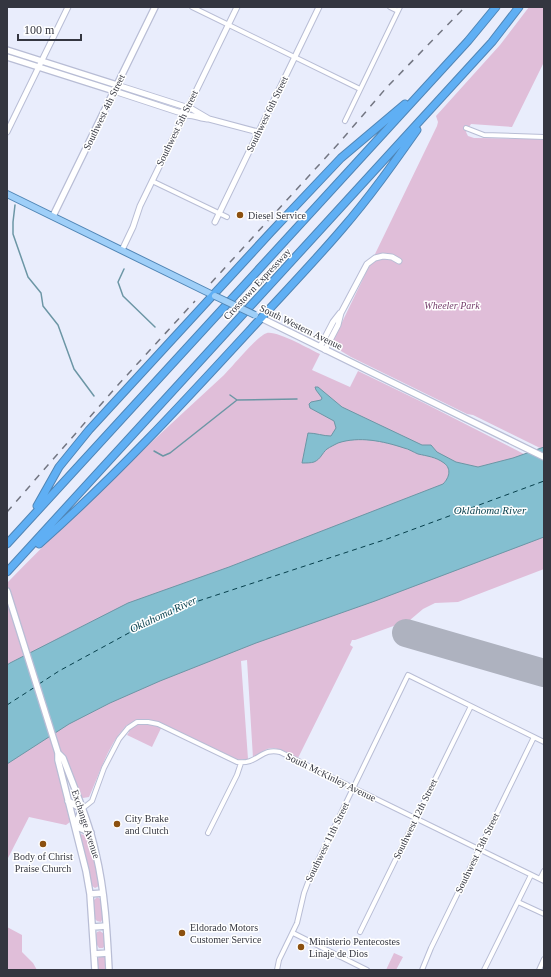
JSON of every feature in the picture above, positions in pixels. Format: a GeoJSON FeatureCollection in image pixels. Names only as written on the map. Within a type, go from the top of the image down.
{"type":"FeatureCollection","features":[{"type":"Feature","properties":{"kind":"highway","name":"Crosstown Expressway"},"geometry":{"type":"LineString","coordinates":[[7,544],[468,41],[496,7]]}},
{"type":"Feature","properties":{"kind":"highway","name":"Crosstown Expressway"},"geometry":{"type":"LineString","coordinates":[[8,572],[492,42],[519,7]]}},
{"type":"Feature","properties":{"kind":"highway"},"geometry":{"type":"LineString","coordinates":[[31,517],[59,467],[88,430],[341,158],[426,87]]}},
{"type":"Feature","properties":{"kind":"highway"},"geometry":{"type":"LineString","coordinates":[[8,572],[74,513],[148,440],[258,317],[342,229],[396,161],[430,110]]}},
{"type":"Feature","properties":{"kind":"main road","name":"Southwest 4th Street"},"geometry":{"type":"LineString","coordinates":[[53,216],[155,7]]}},
{"type":"Feature","properties":{"kind":"main road"},"geometry":{"type":"LineString","coordinates":[[7,50],[117,85]]}},
{"type":"Feature","properties":{"kind":"main road"},"geometry":{"type":"LineString","coordinates":[[7,57],[114,91]]}},
{"type":"Feature","properties":{"kind":"main road","name":"South Western Avenue"},"geometry":{"type":"LineString","coordinates":[[7,194],[544,457]]}},
{"type":"Feature","properties":{"kind":"main road","name":"Exchange Avenue"},"geometry":{"type":"LineString","coordinates":[[7,591],[58,753],[58,760],[86,871],[90,894],[95,970]]}},
{"type":"Feature","properties":{"kind":"main road","name":"Exchange Avenue"},"geometry":{"type":"LineString","coordinates":[[58,753],[63,758],[91,833],[96,854],[103,893],[109,970]]}},
{"type":"Feature","properties":{"kind":"main road"},"geometry":{"type":"LineString","coordinates":[[68,801],[82,809],[75,826],[91,833]]}},
{"type":"Feature","properties":{"kind":"main road"},"geometry":{"type":"LineString","coordinates":[[90,894],[103,893]]}},
{"type":"Feature","properties":{"kind":"main road"},"geometry":{"type":"LineString","coordinates":[[93,927],[106,926]]}},
{"type":"Feature","properties":{"kind":"main road"},"geometry":{"type":"LineString","coordinates":[[94,954],[108,953]]}},
{"type":"Feature","properties":{"kind":"street"},"geometry":{"type":"LineString","coordinates":[[7,132],[68,7]]}},
{"type":"Feature","properties":{"kind":"street"},"geometry":{"type":"LineString","coordinates":[[192,7],[360,90]]}},
{"type":"Feature","properties":{"kind":"street","name":"Southwest 5th Street"},"geometry":{"type":"LineString","coordinates":[[122,250],[130,235],[137,212],[237,7]]}},
{"type":"Feature","properties":{"kind":"street","name":"Southwest 6th Street"},"geometry":{"type":"LineString","coordinates":[[215,222],[318,7]]}},
{"type":"Feature","properties":{"kind":"street"},"geometry":{"type":"LineString","coordinates":[[345,121],[399,9],[390,7]]}},
{"type":"Feature","properties":{"kind":"street"},"geometry":{"type":"LineString","coordinates":[[117,85],[188,107],[209,119]]}},
{"type":"Feature","properties":{"kind":"street"},"geometry":{"type":"LineString","coordinates":[[114,91],[180,112],[188,107]]}},
{"type":"Feature","properties":{"kind":"street"},"geometry":{"type":"LineString","coordinates":[[183,116],[188,115],[202,119],[209,119],[258,132]]}},
{"type":"Feature","properties":{"kind":"street"},"geometry":{"type":"LineString","coordinates":[[466,128],[484,135],[544,137]]}},
{"type":"Feature","properties":{"kind":"street"},"geometry":{"type":"LineString","coordinates":[[152,182],[227,216]]}},
{"type":"Feature","properties":{"kind":"street"},"geometry":{"type":"LineString","coordinates":[[322,349],[333,322],[341,313],[367,264],[375,258],[383,256],[392,257],[399,261]]}},
{"type":"Feature","properties":{"kind":"street","name":"Southwest 11th Street"},"geometry":{"type":"LineString","coordinates":[[277,970],[279,960],[298,923],[304,893],[310,877],[408,675],[471,706]]}},
{"type":"Feature","properties":{"kind":"street"},"geometry":{"type":"LineString","coordinates":[[471,706],[544,742]]}},
{"type":"Feature","properties":{"kind":"street","name":"Southwest 12th Street"},"geometry":{"type":"LineString","coordinates":[[360,932],[471,706]]}},
{"type":"Feature","properties":{"kind":"street"},"geometry":{"type":"LineString","coordinates":[[82,809],[92,801],[104,768],[119,739],[134,724],[140,722],[153,722],[229,759],[241,763],[237,775],[208,833]]}},
{"type":"Feature","properties":{"kind":"street","name":"Southwest 13th Street"},"geometry":{"type":"LineString","coordinates":[[422,970],[431,948],[534,737]]}},
{"type":"Feature","properties":{"kind":"street","name":"South McKinley Avenue"},"geometry":{"type":"LineString","coordinates":[[241,763],[254,761],[268,752],[278,752],[542,880]]}},
{"type":"Feature","properties":{"kind":"street"},"geometry":{"type":"LineString","coordinates":[[542,880],[544,872]]}},
{"type":"Feature","properties":{"kind":"street"},"geometry":{"type":"LineString","coordinates":[[484,970],[531,875]]}},
{"type":"Feature","properties":{"kind":"street"},"geometry":{"type":"LineString","coordinates":[[518,902],[544,914]]}},
{"type":"Feature","properties":{"kind":"street"},"geometry":{"type":"LineString","coordinates":[[293,933],[368,970]]}},
{"type":"Feature","properties":{"kind":"street"},"geometry":{"type":"LineString","coordinates":[[539,970],[544,959]]}},
{"type":"Feature","properties":{"kind":"green space","name":"Wheeler Park"},"geometry":{"type":"Polygon","coordinates":[[[529,7],[544,7],[544,62],[512,127],[471,124],[466,132],[468,136],[474,138],[544,139],[544,569],[458,602],[435,603],[423,609],[410,620],[352,640],[350,645],[353,647],[298,758],[283,751],[271,748],[253,758],[247,660],[241,661],[248,759],[239,760],[233,758],[163,724],[152,747],[127,735],[129,732],[127,725],[120,733],[105,759],[89,797],[83,798],[81,797],[64,754],[54,757],[70,822],[66,825],[29,817],[7,860],[7,583],[114,478],[224,375],[263,335],[272,333],[278,335],[320,354],[312,370],[350,387],[358,371],[524,454],[540,448],[351,357],[331,345],[437,126],[438,122],[436,116],[500,45],[529,7]]]}},
{"type":"Feature","properties":{"kind":"green space"},"geometry":{"type":"Polygon","coordinates":[[[80,834],[87,838],[91,845],[99,884],[99,886],[95,888],[92,886],[80,834]]]}},
{"type":"Feature","properties":{"kind":"green space"},"geometry":{"type":"Polygon","coordinates":[[[97,897],[102,900],[103,918],[101,922],[95,919],[93,901],[97,897]]]}},
{"type":"Feature","properties":{"kind":"green space"},"geometry":{"type":"Polygon","coordinates":[[[7,927],[22,935],[22,952],[33,963],[37,970],[7,970],[7,927]]]}},
{"type":"Feature","properties":{"kind":"green space"},"geometry":{"type":"Polygon","coordinates":[[[100,931],[104,934],[105,945],[103,948],[99,948],[97,945],[96,934],[100,931]]]}},
{"type":"Feature","properties":{"kind":"green space"},"geometry":{"type":"Polygon","coordinates":[[[394,953],[403,957],[396,970],[386,970],[394,953]]]}},
{"type":"Feature","properties":{"kind":"green space"},"geometry":{"type":"Polygon","coordinates":[[[100,956],[105,957],[106,970],[98,970],[97,960],[100,956]]]}},
{"type":"Feature","properties":{"kind":"water","name":"Oklahoma River"},"geometry":{"type":"Polygon","coordinates":[[[315,387],[318,387],[342,407],[422,445],[431,445],[437,452],[456,462],[478,467],[513,458],[544,447],[544,537],[375,601],[256,643],[160,681],[110,703],[69,724],[7,764],[7,665],[10,663],[128,603],[229,567],[445,482],[449,471],[446,465],[438,459],[379,441],[354,440],[338,443],[327,449],[316,461],[311,463],[302,463],[308,433],[331,436],[336,428],[334,421],[310,408],[309,404],[311,402],[321,400],[322,398],[315,387]]]}},
{"type":"Feature","properties":{"kind":"waterway"},"geometry":{"type":"LineString","coordinates":[[15,205],[13,234],[28,277],[41,293],[43,306],[58,325],[74,369],[94,396]]}},
{"type":"Feature","properties":{"kind":"waterway"},"geometry":{"type":"LineString","coordinates":[[124,269],[118,282],[123,296],[155,327]]}},
{"type":"Feature","properties":{"kind":"waterway"},"geometry":{"type":"LineString","coordinates":[[230,395],[237,400],[297,399]]}},
{"type":"Feature","properties":{"kind":"waterway"},"geometry":{"type":"LineString","coordinates":[[154,451],[163,456],[170,453],[237,400]]}},
{"type":"Feature","properties":{"kind":"ferry route"},"geometry":{"type":"LineString","coordinates":[[39,684],[59,671],[171,610],[387,539],[544,481]]}},
{"type":"Feature","properties":{"kind":"ferry route"},"geometry":{"type":"LineString","coordinates":[[7,705],[35,687]]}},
{"type":"Feature","properties":{"kind":"runway"},"geometry":{"type":"LineString","coordinates":[[406,633],[544,673]]}},
{"type":"Feature","properties":{"kind":"railway"},"geometry":{"type":"LineString","coordinates":[[211,283],[339,143],[387,87],[465,7]]}},
{"type":"Feature","properties":{"kind":"railway"},"geometry":{"type":"LineString","coordinates":[[7,512],[117,386],[195,301]]}},
{"type":"Feature","properties":{"kind":"place","name":"Diesel Service"},"geometry":{"type":"Point","coordinates":[240,215]}},
{"type":"Feature","properties":{"kind":"place","name":"City Brake and Clutch"},"geometry":{"type":"Point","coordinates":[117,824]}},
{"type":"Feature","properties":{"kind":"place","name":"Body of Christ Praise Church"},"geometry":{"type":"Point","coordinates":[43,844]}},
{"type":"Feature","properties":{"kind":"place","name":"Eldorado Motors Customer Service"},"geometry":{"type":"Point","coordinates":[182,933]}},
{"type":"Feature","properties":{"kind":"place","name":"Ministerio Pentecostes Linaje de Dios"},"geometry":{"type":"Point","coordinates":[301,947]}}]}
